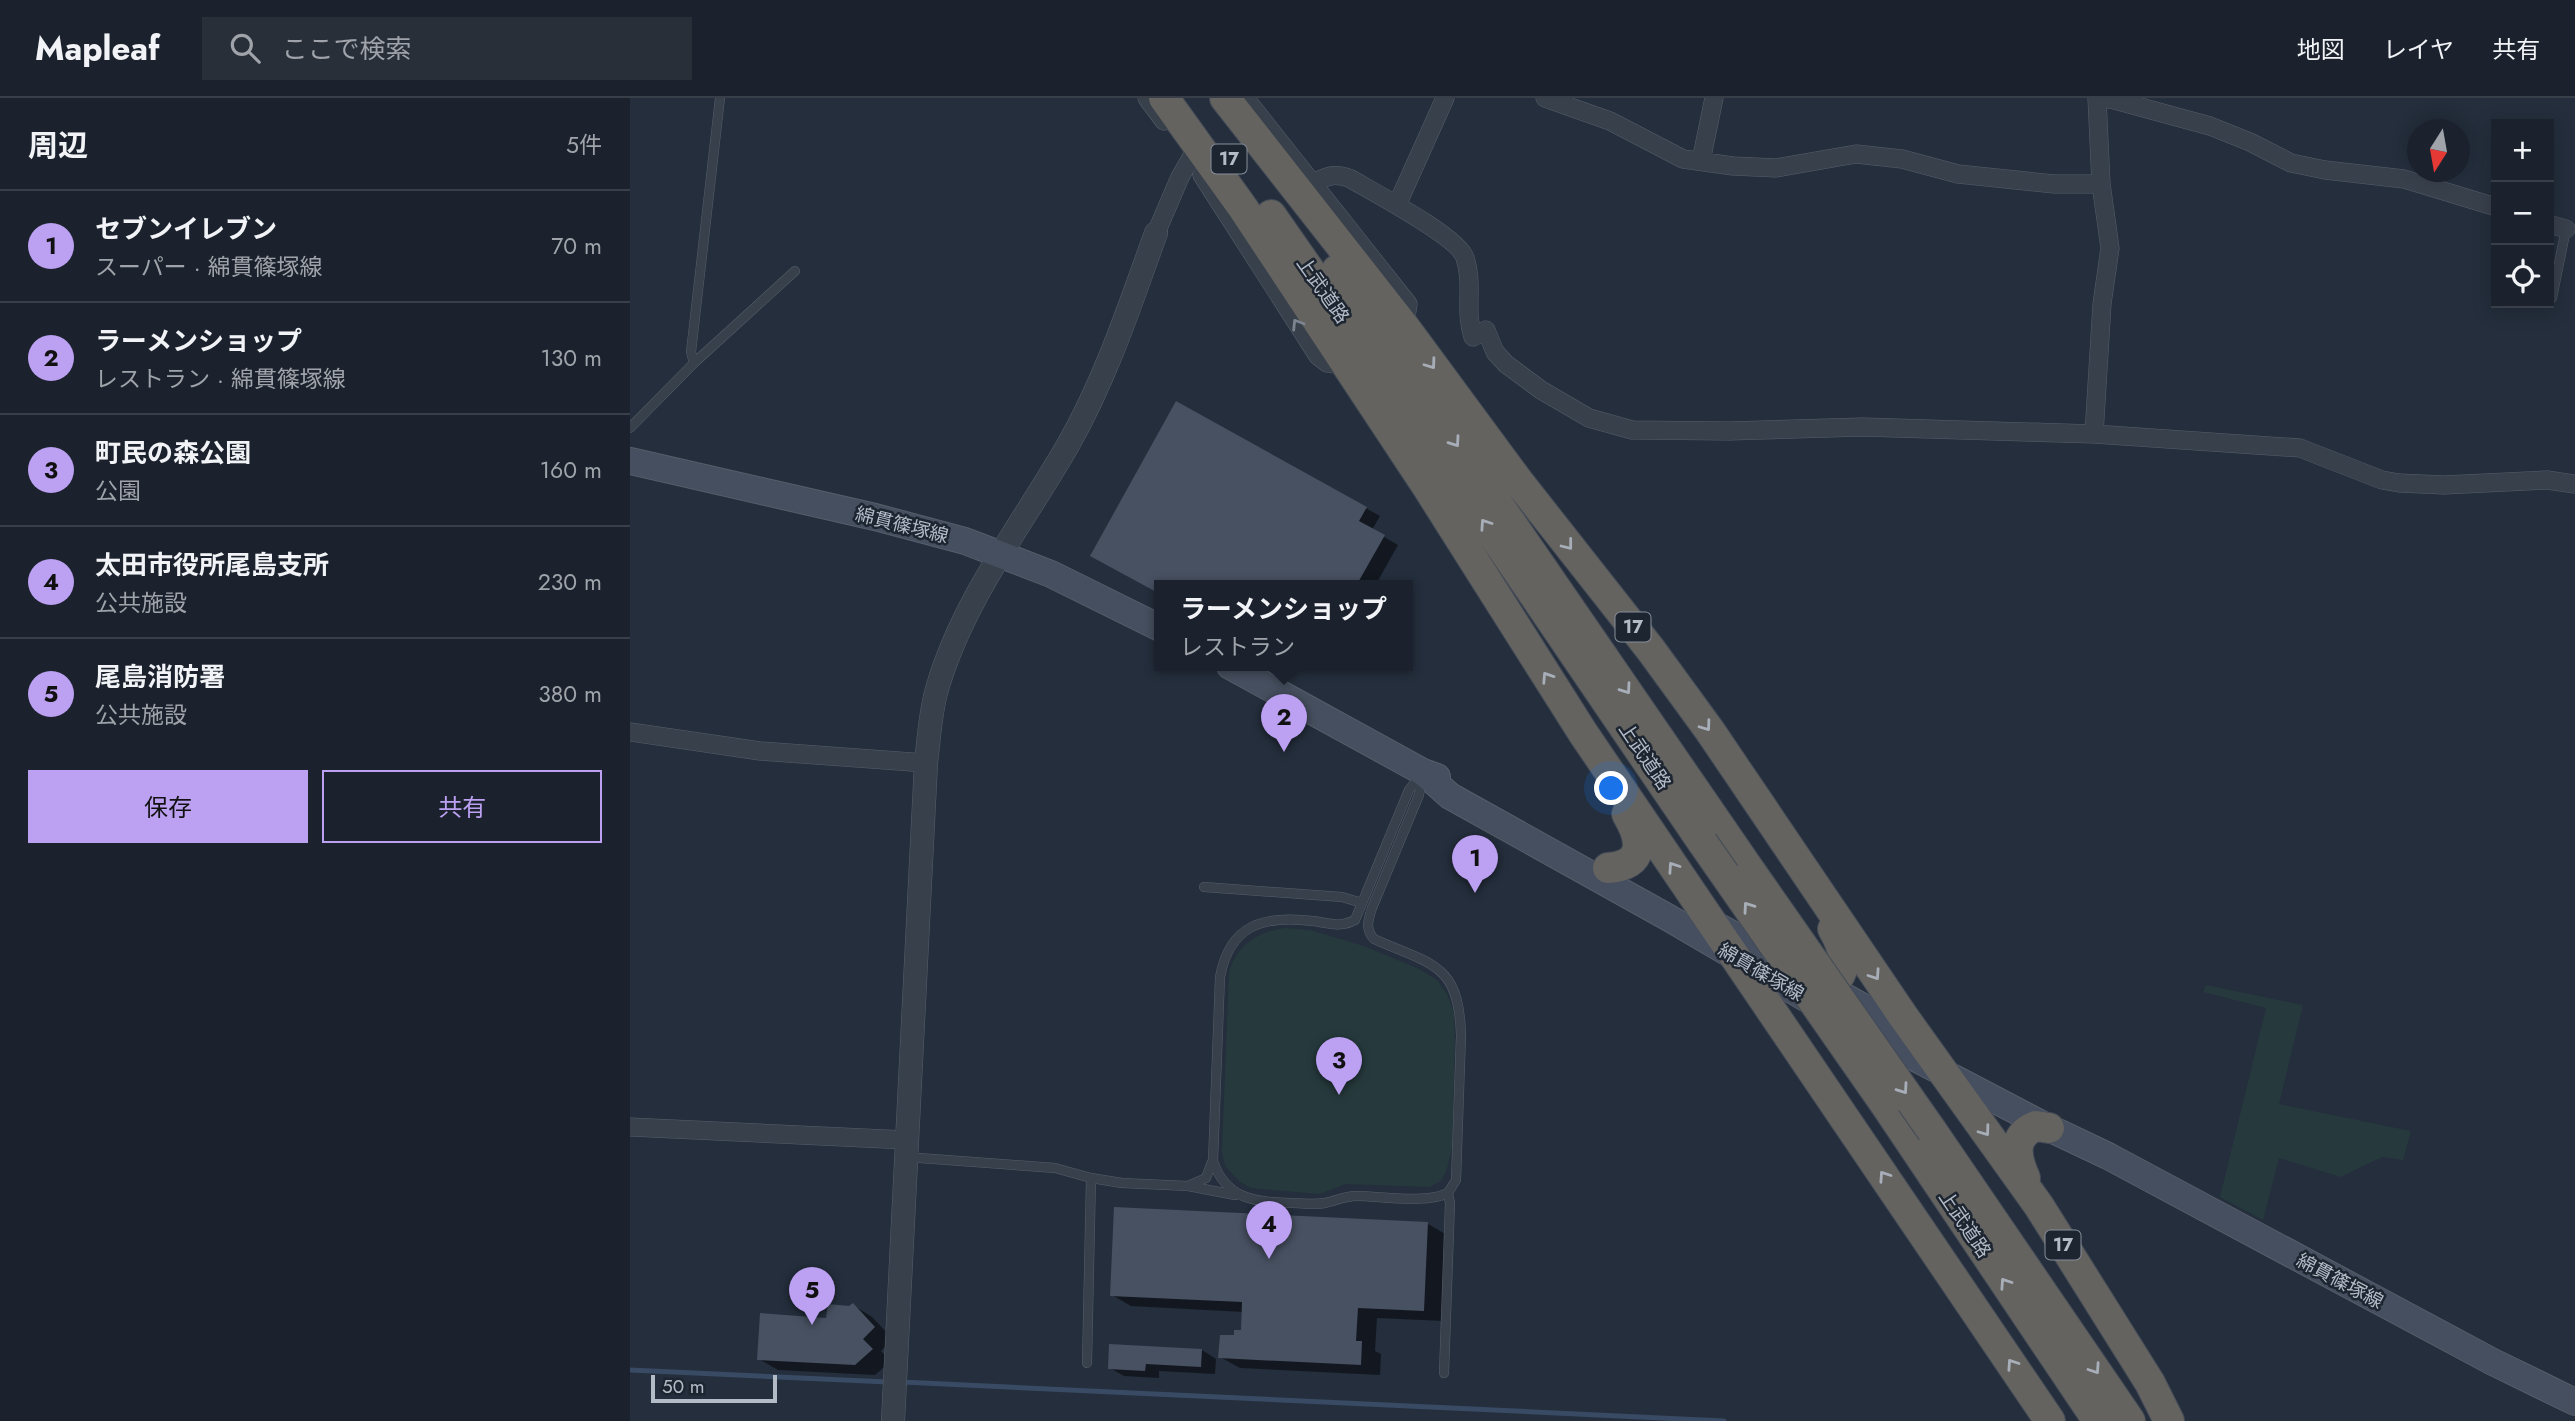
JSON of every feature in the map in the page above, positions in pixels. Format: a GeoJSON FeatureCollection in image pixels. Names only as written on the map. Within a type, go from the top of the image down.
{"type":"FeatureCollection","features":[{"type":"Feature","properties":{"kind":"highway","name":"17"},"geometry":{"type":"LineString","coordinates":[[1164,98],[1243,208],[1428,488],[1583,733],[2050,1421]]}},
{"type":"Feature","properties":{"kind":"highway","name":"上武道路"},"geometry":{"type":"LineString","coordinates":[[1183,98],[1275,220],[1350,328],[1885,1104],[2098,1421]]}},
{"type":"Feature","properties":{"kind":"highway","name":"上武道路"},"geometry":{"type":"LineString","coordinates":[[1215,98],[1293,202],[1387,345],[1668,748],[2130,1421]]}},
{"type":"Feature","properties":{"kind":"highway","name":"17"},"geometry":{"type":"LineString","coordinates":[[1225,98],[1400,321],[1518,481],[1651,650],[1783,836],[1919,1039],[2039,1206],[2172,1415]]}},
{"type":"Feature","properties":{"kind":"highway"},"geometry":{"type":"LineString","coordinates":[[1583,733],[1598,767],[1634,825],[1639,841],[1639,849],[1633,859],[1619,867],[1608,868]]}},
{"type":"Feature","properties":{"kind":"highway"},"geometry":{"type":"LineString","coordinates":[[1783,836],[1843,950],[1842,972],[1812,1026],[1810,1042],[1847,1121]]}},
{"type":"Feature","properties":{"kind":"highway"},"geometry":{"type":"LineString","coordinates":[[1792,990],[1865,1007]]}},
{"type":"Feature","properties":{"kind":"highway"},"geometry":{"type":"LineString","coordinates":[[2039,1206],[2023,1174],[2016,1150],[2020,1136],[2036,1126],[2049,1128]]}},
{"type":"Feature","properties":{"kind":"main road","name":"綿貫篠塚線"},"geometry":{"type":"LineString","coordinates":[[630,461],[913,526],[1000,552],[1063,579],[1154,625]]}},
{"type":"Feature","properties":{"kind":"main road","name":"綿貫篠塚線"},"geometry":{"type":"LineString","coordinates":[[1239,671],[1423,772],[1456,785],[1714,925],[1946,1075],[2108,1156],[2493,1362],[2575,1402]]}},
{"type":"Feature","properties":{"kind":"main road","name":"綿貫篠塚線"},"geometry":{"type":"LineString","coordinates":[[1423,772],[1450,796],[1792,990]]}},
{"type":"Feature","properties":{"kind":"main road","name":"綿貫篠塚線"},"geometry":{"type":"LineString","coordinates":[[1865,1007],[2108,1156]]}},
{"type":"Feature","properties":{"kind":"street"},"geometry":{"type":"LineString","coordinates":[[1147,98],[1191,158],[1318,356],[1327,363],[1345,365]]}},
{"type":"Feature","properties":{"kind":"street"},"geometry":{"type":"LineString","coordinates":[[1245,98],[1409,304],[1400,321]]}},
{"type":"Feature","properties":{"kind":"street"},"geometry":{"type":"LineString","coordinates":[[1396,205],[1445,98]]}},
{"type":"Feature","properties":{"kind":"street"},"geometry":{"type":"LineString","coordinates":[[1545,98],[1628,130],[1683,159],[1776,168],[1856,154],[1902,159],[1958,174],[2054,184],[2101,184]]}},
{"type":"Feature","properties":{"kind":"street"},"geometry":{"type":"LineString","coordinates":[[1701,161],[1714,98]]}},
{"type":"Feature","properties":{"kind":"street"},"geometry":{"type":"LineString","coordinates":[[2094,434],[2102,304],[2110,248],[2101,184],[2097,98],[2111,99],[2210,126],[2291,163],[2325,170],[2404,179],[2491,205]]}},
{"type":"Feature","properties":{"kind":"street"},"geometry":{"type":"LineString","coordinates":[[893,1421],[926,763],[936,692],[961,628],[1000,552],[1090,403],[1130,306],[1156,233],[1191,158]]}},
{"type":"Feature","properties":{"kind":"street"},"geometry":{"type":"LineString","coordinates":[[1314,183],[1326,176],[1339,175],[1396,205],[1444,236],[1465,254],[1469,274],[1467,321],[1473,337],[1486,330],[1495,352],[1506,364],[1569,408],[1611,426],[1652,432],[1863,427],[2094,434],[2284,445],[2315,453],[2382,480],[2399,483],[2444,485],[2547,480],[2575,484]]}},
{"type":"Feature","properties":{"kind":"street"},"geometry":{"type":"LineString","coordinates":[[630,732],[760,751],[926,763]]}},
{"type":"Feature","properties":{"kind":"street"},"geometry":{"type":"LineString","coordinates":[[630,1127],[907,1149]]}},
{"type":"Feature","properties":{"kind":"lane"},"geometry":{"type":"LineString","coordinates":[[694,363],[691,352],[720,98]]}},
{"type":"Feature","properties":{"kind":"lane"},"geometry":{"type":"LineString","coordinates":[[2554,269],[2557,226]]}},
{"type":"Feature","properties":{"kind":"lane"},"geometry":{"type":"LineString","coordinates":[[630,428],[694,363],[795,271]]}},
{"type":"Feature","properties":{"kind":"lane"},"geometry":{"type":"LineString","coordinates":[[1250,1200],[1225,1184],[1217,1174],[1213,1161],[1220,976],[1224,958],[1243,931],[1259,923],[1297,919],[1339,926],[1354,920],[1409,790],[1423,772]]}},
{"type":"Feature","properties":{"kind":"lane"},"geometry":{"type":"LineString","coordinates":[[1423,772],[1419,795],[1367,921],[1368,932],[1374,939],[1432,965],[1448,977],[1455,989],[1460,1014],[1455,1180],[1448,1193],[1450,1203],[1444,1373]]}},
{"type":"Feature","properties":{"kind":"lane"},"geometry":{"type":"LineString","coordinates":[[1204,887],[1329,896],[1362,903]]}},
{"type":"Feature","properties":{"kind":"lane"},"geometry":{"type":"LineString","coordinates":[[907,1149],[1055,1167],[1091,1178],[1122,1183],[1188,1186],[1227,1192],[1250,1200],[1324,1203],[1346,1196],[1433,1198],[1448,1193]]}},
{"type":"Feature","properties":{"kind":"lane"},"geometry":{"type":"LineString","coordinates":[[1188,1186],[1198,1184],[1206,1178],[1213,1161]]}},
{"type":"Feature","properties":{"kind":"lane"},"geometry":{"type":"LineString","coordinates":[[1087,1363],[1091,1178]]}},
{"type":"Feature","properties":{"kind":"lane"},"geometry":{"type":"LineString","coordinates":[[2121,1318],[2172,1415]]}},
{"type":"Feature","properties":{"kind":"green space"},"geometry":{"type":"Polygon","coordinates":[[[1285,928],[1310,930],[1364,946],[1419,969],[1437,980],[1447,994],[1454,1013],[1455,1042],[1452,1147],[1441,1181],[1429,1187],[1345,1184],[1320,1194],[1251,1188],[1239,1181],[1225,1166],[1222,1152],[1229,972],[1238,954],[1250,941],[1257,936],[1285,928]]]}},
{"type":"Feature","properties":{"kind":"green space"},"geometry":{"type":"Polygon","coordinates":[[[2206,985],[2303,1005],[2279,1104],[2411,1131],[2403,1160],[2382,1157],[2341,1177],[2279,1158],[2263,1220],[2220,1197],[2266,1008],[2203,992],[2206,985]]]}},
{"type":"Feature","properties":{"kind":"building"},"geometry":{"type":"Polygon","coordinates":[[[1176,401],[1367,507],[1359,521],[1385,535],[1359,580],[1154,580],[1154,591],[1090,556],[1176,401]]]}},
{"type":"Feature","properties":{"kind":"building"},"geometry":{"type":"Polygon","coordinates":[[[1114,1207],[1428,1222],[1424,1311],[1358,1308],[1356,1341],[1362,1341],[1361,1365],[1218,1358],[1220,1335],[1234,1335],[1234,1330],[1241,1330],[1242,1302],[1110,1296],[1114,1207]]]}},
{"type":"Feature","properties":{"kind":"building"},"geometry":{"type":"Polygon","coordinates":[[[853,1303],[875,1327],[863,1339],[873,1349],[855,1365],[757,1360],[760,1313],[826,1318],[828,1304],[849,1306],[853,1303]]]}},
{"type":"Feature","properties":{"kind":"building"},"geometry":{"type":"Polygon","coordinates":[[[1109,1344],[1202,1349],[1201,1367],[1146,1364],[1145,1371],[1108,1369],[1109,1344]]]}},
{"type":"Feature","properties":{"kind":"waterway"},"geometry":{"type":"LineString","coordinates":[[630,1370],[888,1382]]}},
{"type":"Feature","properties":{"kind":"waterway"},"geometry":{"type":"LineString","coordinates":[[902,1382],[1724,1421]]}},
{"type":"Feature","properties":{"kind":"place","name":"ラーメンショップ"},"geometry":{"type":"Point","coordinates":[1284,752]}},
{"type":"Feature","properties":{"kind":"place","name":"セブンイレブン"},"geometry":{"type":"Point","coordinates":[1475,893]}},
{"type":"Feature","properties":{"kind":"place","name":"町民の森公園"},"geometry":{"type":"Point","coordinates":[1339,1095]}},
{"type":"Feature","properties":{"kind":"place","name":"太田市役所尾島支所"},"geometry":{"type":"Point","coordinates":[1269,1259]}},
{"type":"Feature","properties":{"kind":"place","name":"尾島消防署"},"geometry":{"type":"Point","coordinates":[812,1325]}}]}
